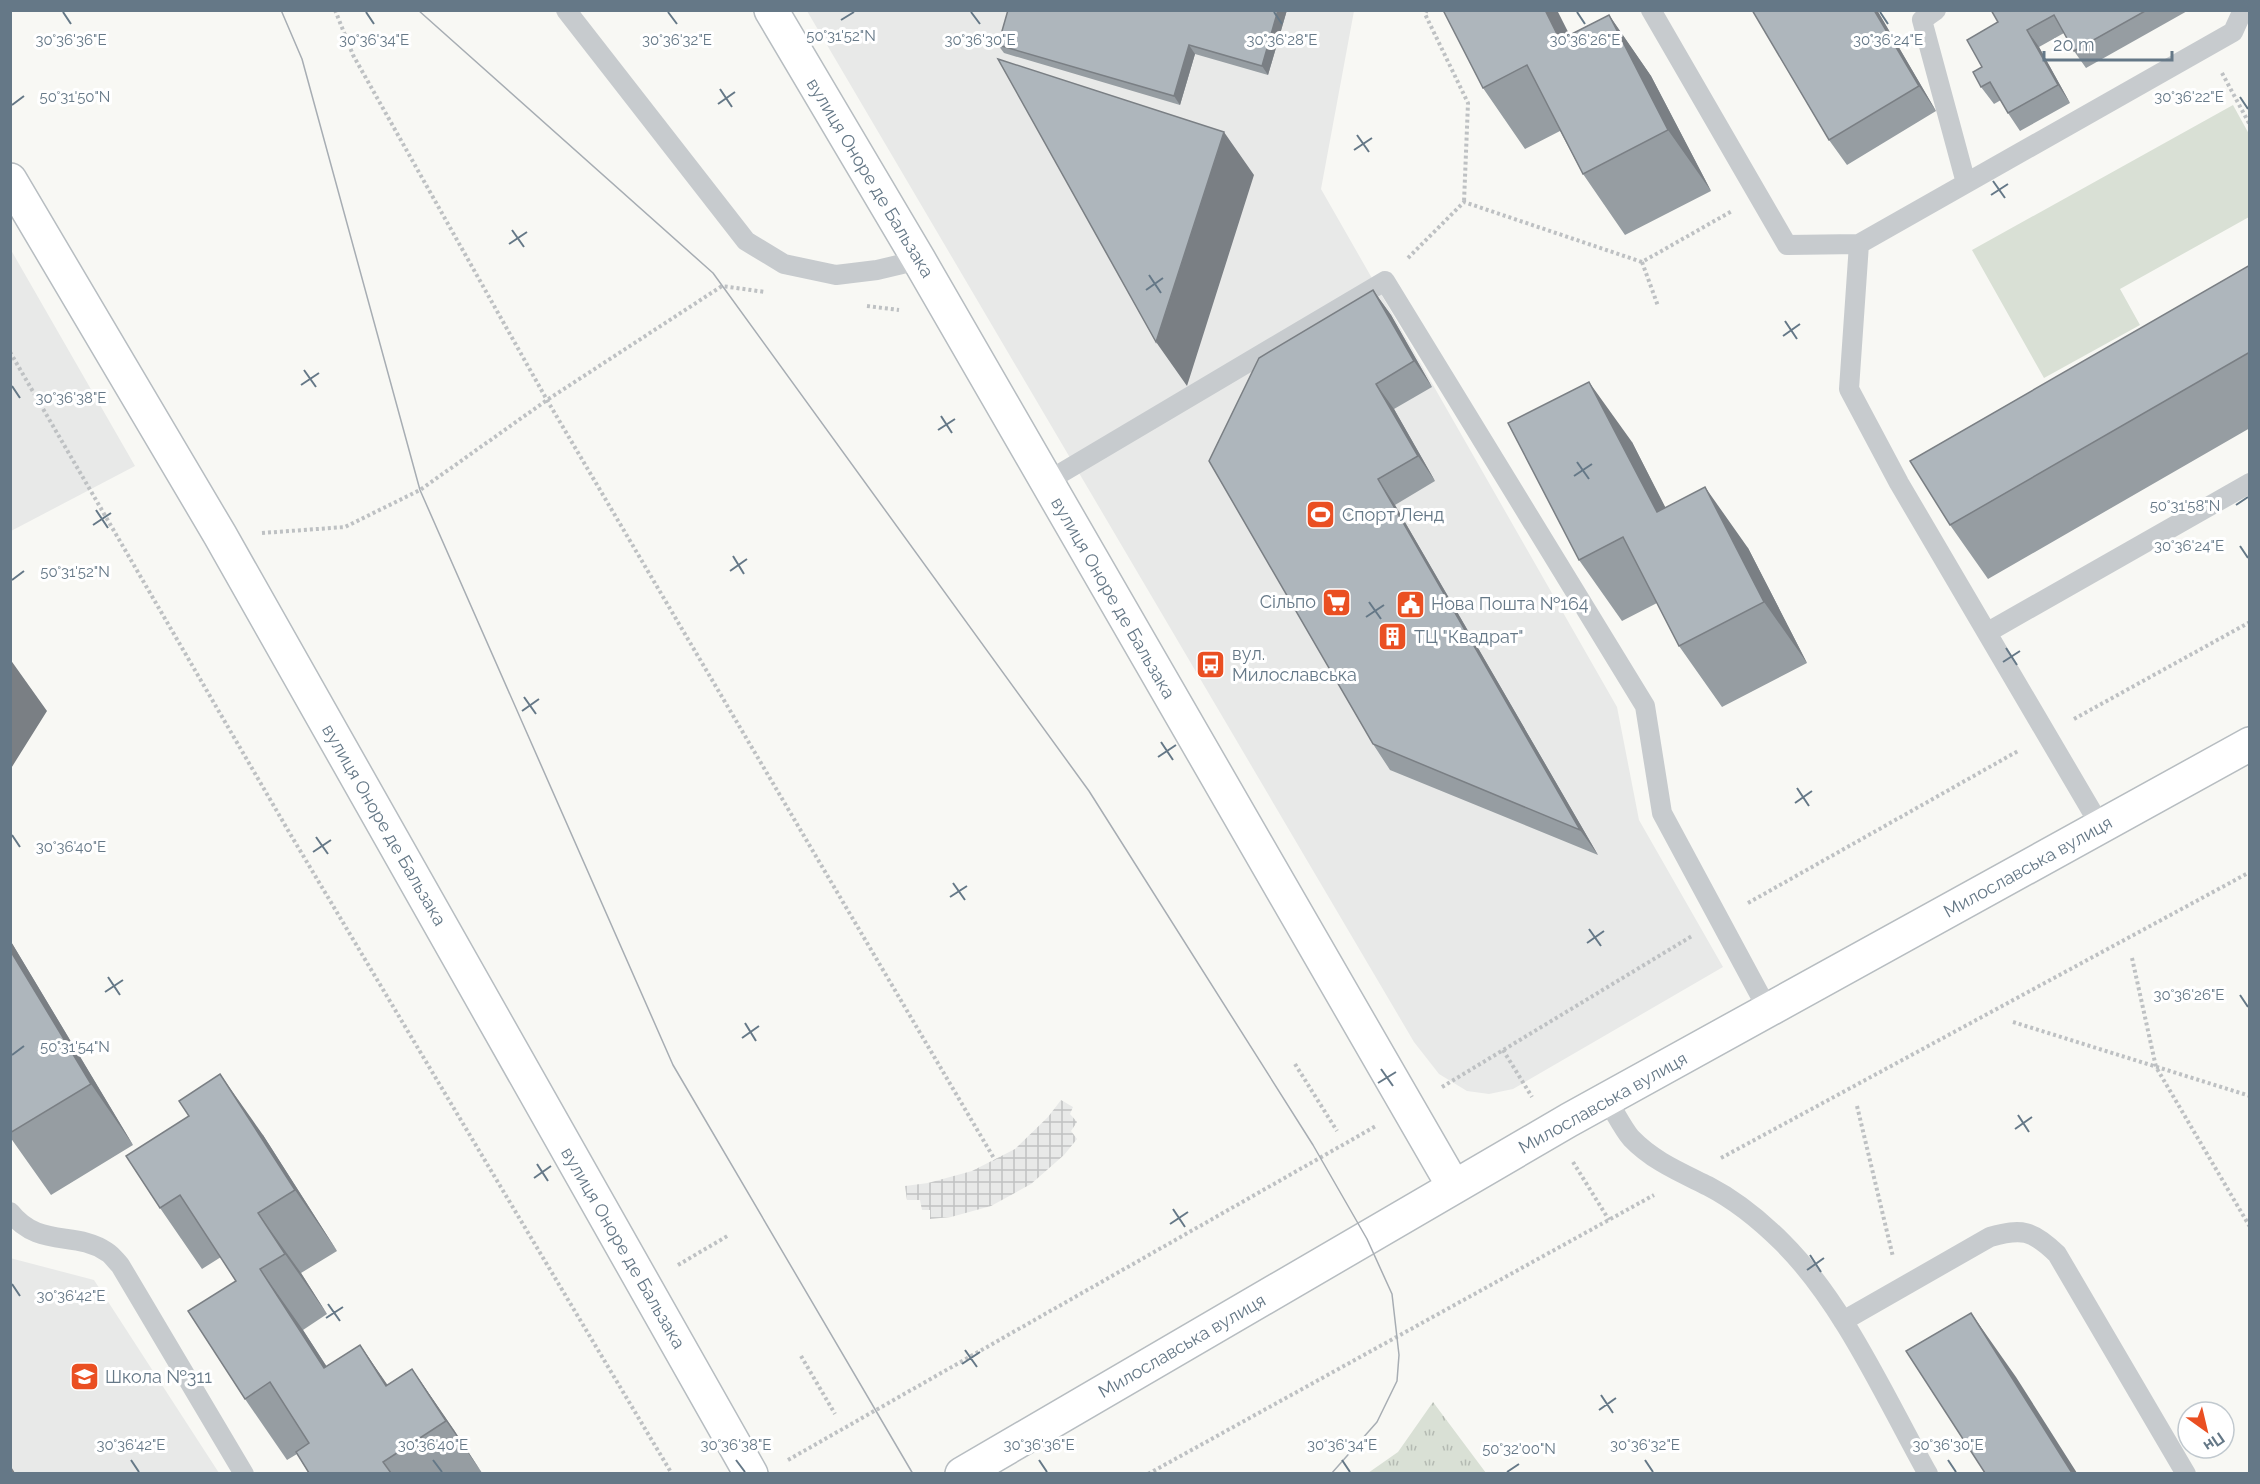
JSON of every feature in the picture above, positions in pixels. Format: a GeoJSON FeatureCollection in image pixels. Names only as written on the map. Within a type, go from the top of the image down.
{"type":"FeatureCollection","features":[{"type":"Feature","properties":{"kind":"street","name":"вулиця Оноре де Бальзака"},"geometry":{"type":"LineString","coordinates":[[771,10],[919,260],[1454,1187]]}},
{"type":"Feature","properties":{"kind":"street","name":"вулиця Оноре де Бальзака"},"geometry":{"type":"LineString","coordinates":[[10,180],[220,536],[751,1473]]}},
{"type":"Feature","properties":{"kind":"street","name":"Милославська вулиця"},"geometry":{"type":"LineString","coordinates":[[962,1473],[1607,1100],[2250,744]]}},
{"type":"Feature","properties":{"kind":"lane"},"geometry":{"type":"LineString","coordinates":[[566,10],[746,241],[784,264],[836,275],[878,270],[919,260]]}},
{"type":"Feature","properties":{"kind":"lane"},"geometry":{"type":"LineString","coordinates":[[1651,10],[1787,245],[1859,244],[2233,32],[2243,10]]}},
{"type":"Feature","properties":{"kind":"lane"},"geometry":{"type":"LineString","coordinates":[[1936,10],[1922,20],[1966,183]]}},
{"type":"Feature","properties":{"kind":"lane"},"geometry":{"type":"LineString","coordinates":[[1859,244],[1849,389],[1899,483],[2101,827]]}},
{"type":"Feature","properties":{"kind":"lane"},"geometry":{"type":"LineString","coordinates":[[1046,482],[1385,281],[1645,706],[1662,813],[1768,1010]]}},
{"type":"Feature","properties":{"kind":"lane"},"geometry":{"type":"LineString","coordinates":[[1899,483],[1920,471]]}},
{"type":"Feature","properties":{"kind":"lane"},"geometry":{"type":"LineString","coordinates":[[1988,632],[2250,483]]}},
{"type":"Feature","properties":{"kind":"lane"},"geometry":{"type":"LineString","coordinates":[[1607,1100],[1630,1137],[1655,1159],[1717,1192],[1754,1216],[1814,1276],[1928,1473]]}},
{"type":"Feature","properties":{"kind":"lane"},"geometry":{"type":"LineString","coordinates":[[10,1212],[29,1231],[45,1237],[89,1244],[107,1252],[120,1265],[244,1473]]}},
{"type":"Feature","properties":{"kind":"lane"},"geometry":{"type":"LineString","coordinates":[[1842,1321],[1990,1237],[2012,1231],[2032,1233],[2056,1254],[2186,1473]]}},
{"type":"Feature","properties":{"kind":"path"},"geometry":{"type":"LineString","coordinates":[[335,10],[353,55],[547,400],[995,1160]]}},
{"type":"Feature","properties":{"kind":"path"},"geometry":{"type":"LineString","coordinates":[[1385,281],[1464,202],[1468,103],[1425,14],[1427,10]]}},
{"type":"Feature","properties":{"kind":"path"},"geometry":{"type":"LineString","coordinates":[[2208,46],[2250,125]]}},
{"type":"Feature","properties":{"kind":"path"},"geometry":{"type":"LineString","coordinates":[[1464,202],[1642,262],[1759,196]]}},
{"type":"Feature","properties":{"kind":"path"},"geometry":{"type":"LineString","coordinates":[[1642,262],[1658,306]]}},
{"type":"Feature","properties":{"kind":"path"},"geometry":{"type":"LineString","coordinates":[[220,536],[345,527],[420,490],[547,400],[722,286],[770,292]]}},
{"type":"Feature","properties":{"kind":"path"},"geometry":{"type":"LineString","coordinates":[[864,306],[900,310]]}},
{"type":"Feature","properties":{"kind":"path"},"geometry":{"type":"LineString","coordinates":[[10,352],[289,832],[672,1473]]}},
{"type":"Feature","properties":{"kind":"path"},"geometry":{"type":"LineString","coordinates":[[784,1462],[1407,1108],[1719,920],[2250,622]]}},
{"type":"Feature","properties":{"kind":"path"},"geometry":{"type":"LineString","coordinates":[[2132,958],[2157,1067],[2250,1227]]}},
{"type":"Feature","properties":{"kind":"path"},"geometry":{"type":"LineString","coordinates":[[2013,1022],[2250,1096]]}},
{"type":"Feature","properties":{"kind":"path"},"geometry":{"type":"LineString","coordinates":[[1295,1064],[1337,1131]]}},
{"type":"Feature","properties":{"kind":"path"},"geometry":{"type":"LineString","coordinates":[[1857,1106],[1900,1288]]}},
{"type":"Feature","properties":{"kind":"path"},"geometry":{"type":"LineString","coordinates":[[645,1285],[729,1234]]}},
{"type":"Feature","properties":{"kind":"path"},"geometry":{"type":"LineString","coordinates":[[801,1356],[835,1414]]}},
{"type":"Feature","properties":{"kind":"shaded area"},"geometry":{"type":"Polygon","coordinates":[[[807,11],[1354,11],[1321,189],[1617,707],[1639,820],[1723,967],[1513,1089],[1489,1094],[1467,1091],[1439,1074],[1414,1042],[807,11]]]}},
{"type":"Feature","properties":{"kind":"shaded area"},"geometry":{"type":"Polygon","coordinates":[[[11,250],[135,466],[11,531],[11,250]]]}},
{"type":"Feature","properties":{"kind":"shaded area"},"geometry":{"type":"Polygon","coordinates":[[[1061,1100],[1073,1107],[1070,1114],[1077,1122],[1071,1131],[1077,1139],[1064,1155],[1031,1184],[991,1206],[951,1217],[930,1219],[930,1210],[922,1210],[920,1200],[907,1200],[905,1186],[928,1183],[972,1171],[1015,1149],[1048,1117],[1061,1100]]]}},
{"type":"Feature","properties":{"kind":"shaded area","name":"Школа №311"},"geometry":{"type":"Polygon","coordinates":[[[10,1258],[94,1280],[219,1473],[11,1473],[10,1258]]]}},
{"type":"Feature","properties":{"kind":"green space"},"geometry":{"type":"Polygon","coordinates":[[[2233,105],[2249,134],[2249,217],[2120,289],[2140,325],[2044,378],[1972,250],[2233,105]]]}},
{"type":"Feature","properties":{"kind":"green space"},"geometry":{"type":"Polygon","coordinates":[[[1433,1402],[1486,1473],[1368,1473],[1398,1452],[1433,1402]]]}},
{"type":"Feature","properties":{"kind":"building"},"geometry":{"type":"Polygon","coordinates":[[[1008,10],[1278,10],[1262,66],[1189,45],[1174,96],[998,45],[1008,10]]]}},
{"type":"Feature","properties":{"kind":"building"},"geometry":{"type":"Polygon","coordinates":[[[1443,10],[1545,10],[1560,40],[1609,15],[1668,130],[1583,174],[1527,65],[1483,88],[1443,10]]]}},
{"type":"Feature","properties":{"kind":"building"},"geometry":{"type":"Polygon","coordinates":[[[1752,10],[1874,10],[1919,86],[1829,140],[1752,10]]]}},
{"type":"Feature","properties":{"kind":"building"},"geometry":{"type":"Polygon","coordinates":[[[1991,10],[2147,10],[2074,51],[2054,15],[2027,30],[2058,85],[2008,113],[1990,82],[1981,87],[1973,72],[1982,67],[1967,40],[1998,22],[1991,10]]]}},
{"type":"Feature","properties":{"kind":"building"},"geometry":{"type":"Polygon","coordinates":[[[998,59],[1224,132],[1156,342],[998,59]]]}},
{"type":"Feature","properties":{"kind":"building"},"geometry":{"type":"Polygon","coordinates":[[[2250,265],[2250,352],[1950,525],[1910,461],[2250,265]]]}},
{"type":"Feature","properties":{"kind":"building","name":"ТЦ \"Квадрат\""},"geometry":{"type":"Polygon","coordinates":[[[1373,290],[1414,361],[1376,384],[1418,456],[1378,479],[1580,830],[1373,744],[1209,461],[1259,358],[1373,290]]]}},
{"type":"Feature","properties":{"kind":"building"},"geometry":{"type":"Polygon","coordinates":[[[1589,382],[1657,512],[1705,487],[1764,602],[1679,646],[1623,537],[1579,560],[1508,423],[1589,382]]]}},
{"type":"Feature","properties":{"kind":"building"},"geometry":{"type":"Polygon","coordinates":[[[10,950],[91,1084],[10,1133],[10,950]]]}},
{"type":"Feature","properties":{"kind":"building"},"geometry":{"type":"Polygon","coordinates":[[[220,1074],[295,1190],[258,1213],[285,1254],[260,1269],[324,1368],[360,1345],[386,1386],[412,1369],[446,1421],[383,1462],[391,1473],[309,1473],[296,1452],[309,1443],[270,1382],[245,1399],[188,1311],[236,1281],[180,1195],[160,1208],[126,1156],[189,1116],[179,1101],[220,1074]]]}},
{"type":"Feature","properties":{"kind":"building"},"geometry":{"type":"Polygon","coordinates":[[[1971,1313],[2072,1473],[1985,1473],[1906,1351],[1971,1313]]]}},
{"type":"Feature","properties":{"kind":"tram line"},"geometry":{"type":"LineString","coordinates":[[281,10],[302,59],[420,490],[673,1065],[913,1474]]}},
{"type":"Feature","properties":{"kind":"tram line"},"geometry":{"type":"LineString","coordinates":[[418,10],[713,273],[1089,791],[1313,1145],[1367,1239],[1392,1294],[1399,1355],[1397,1381],[1377,1422],[1331,1474]]}},
{"type":"Feature","properties":{"kind":"place","name":"Спорт Ленд"},"geometry":{"type":"Point","coordinates":[1321,515]}},
{"type":"Feature","properties":{"kind":"place","name":"Сільпо"},"geometry":{"type":"Point","coordinates":[1337,602]}},
{"type":"Feature","properties":{"kind":"place","name":"Нова Пошта №164"},"geometry":{"type":"Point","coordinates":[1410,604]}},
{"type":"Feature","properties":{"kind":"place","name":"ТЦ \"Квадрат\""},"geometry":{"type":"Point","coordinates":[1393,637]}},
{"type":"Feature","properties":{"kind":"place","name":"вул. Милославська"},"geometry":{"type":"Point","coordinates":[1211,664]}},
{"type":"Feature","properties":{"kind":"place","name":"Школа №311"},"geometry":{"type":"Point","coordinates":[84,1377]}}]}
